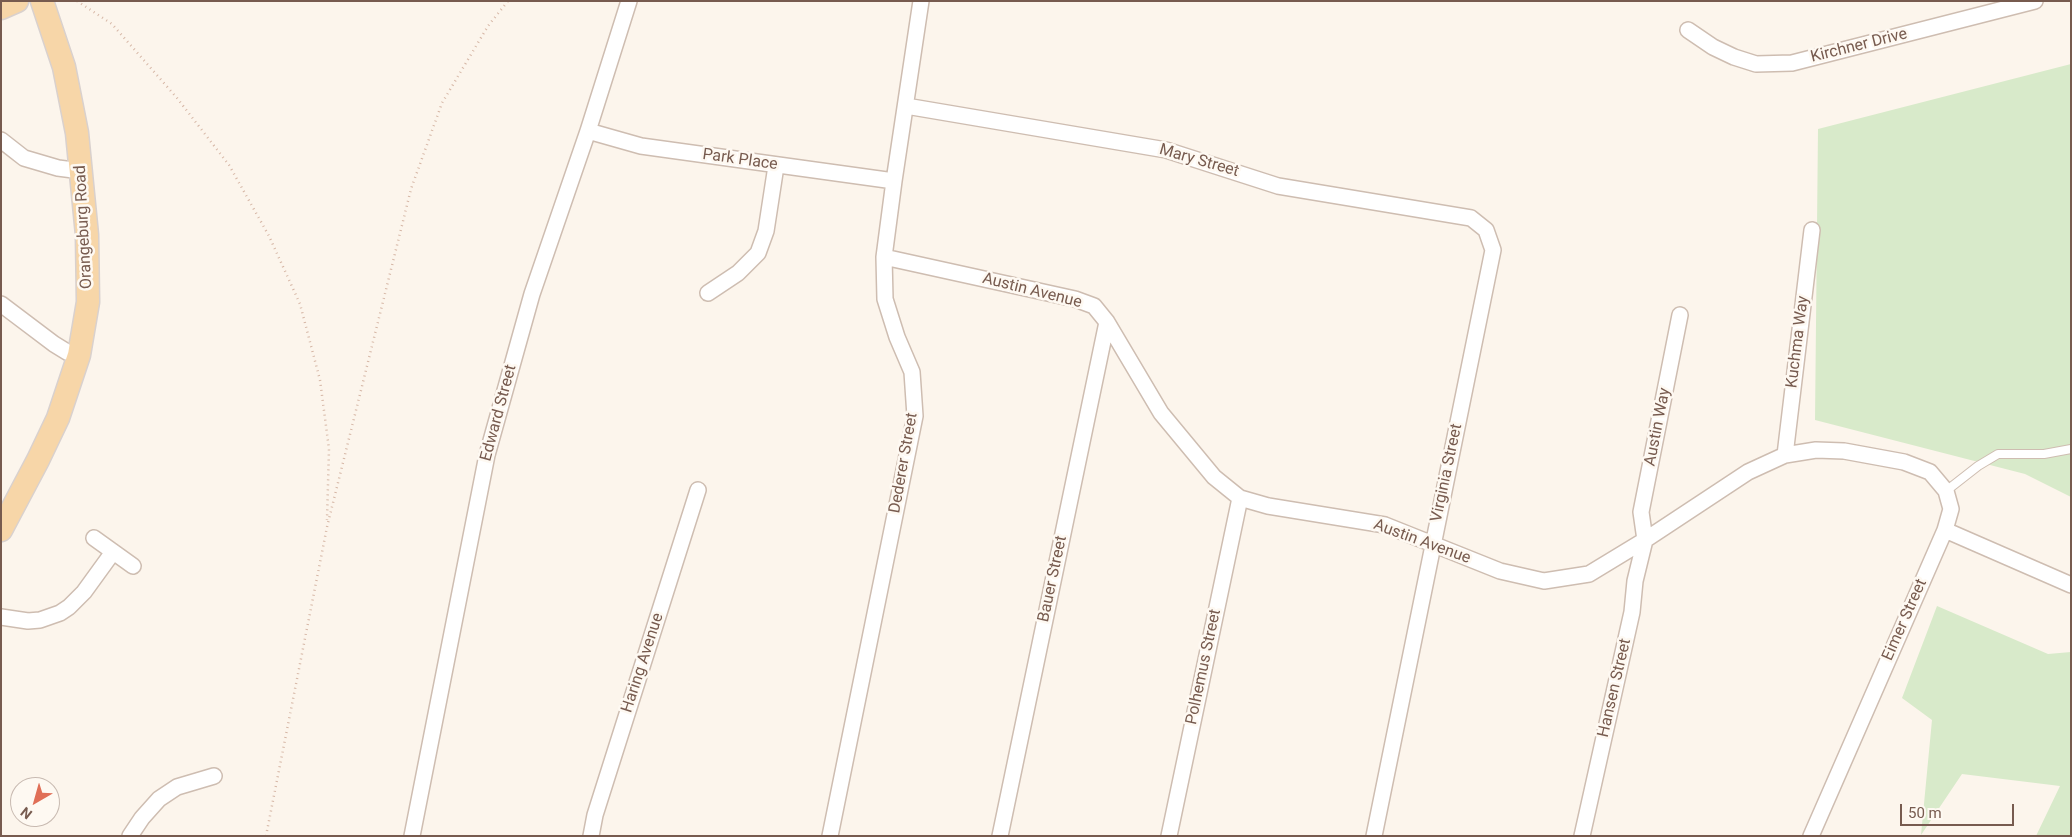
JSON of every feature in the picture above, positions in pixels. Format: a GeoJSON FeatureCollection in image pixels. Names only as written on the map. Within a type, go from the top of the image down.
{"type":"FeatureCollection","features":[{"type":"Feature","properties":{"kind":"main road"},"geometry":{"type":"LineString","coordinates":[[1,8],[17,1]]}},
{"type":"Feature","properties":{"kind":"main road","name":"Orangeburg Road"},"geometry":{"type":"LineString","coordinates":[[1,530],[55,425],[79,355],[86,316],[89,270],[81,171],[68,82],[42,1]]}},
{"type":"Feature","properties":{"kind":"street","name":"Edward Street"},"geometry":{"type":"LineString","coordinates":[[412,836],[487,455],[532,294],[588,131],[629,1]]}},
{"type":"Feature","properties":{"kind":"street","name":"Dederer Street"},"geometry":{"type":"LineString","coordinates":[[830,836],[915,416],[912,372],[897,337],[885,299],[884,257],[921,1]]}},
{"type":"Feature","properties":{"kind":"street","name":"Kirchner Drive"},"geometry":{"type":"LineString","coordinates":[[1688,30],[1713,47],[1734,57],[1756,64],[1792,63],[2035,1]]}},
{"type":"Feature","properties":{"kind":"street","name":"Mary Street"},"geometry":{"type":"LineString","coordinates":[[906,106],[1166,150],[1278,186],[1471,218],[1486,230]]}},
{"type":"Feature","properties":{"kind":"street","name":"Park Place"},"geometry":{"type":"LineString","coordinates":[[588,131],[641,146],[894,181]]}},
{"type":"Feature","properties":{"kind":"street"},"geometry":{"type":"LineString","coordinates":[[1,140],[24,158],[58,168],[81,171]]}},
{"type":"Feature","properties":{"kind":"street"},"geometry":{"type":"LineString","coordinates":[[708,293],[738,273],[758,253],[766,231],[776,166]]}},
{"type":"Feature","properties":{"kind":"street","name":"Virginia Street"},"geometry":{"type":"LineString","coordinates":[[1374,836],[1493,250],[1486,230]]}},
{"type":"Feature","properties":{"kind":"street","name":"Kuchma Way"},"geometry":{"type":"LineString","coordinates":[[1785,454],[1812,230]]}},
{"type":"Feature","properties":{"kind":"street","name":"Austin Avenue"},"geometry":{"type":"LineString","coordinates":[[884,257],[1075,299],[1094,306],[1107,322],[1161,413],[1214,477],[1240,498],[1268,506],[1385,525],[1500,571],[1544,581],[1589,574],[1645,540],[1748,472],[1785,454],[1816,450],[1844,451],[1904,462],[1930,472],[1946,491]]}},
{"type":"Feature","properties":{"kind":"street"},"geometry":{"type":"LineString","coordinates":[[1,304],[54,344],[67,352],[79,355]]}},
{"type":"Feature","properties":{"kind":"street","name":"Austin Way"},"geometry":{"type":"LineString","coordinates":[[1645,540],[1641,512],[1680,315]]}},
{"type":"Feature","properties":{"kind":"street","name":"Bauer Street"},"geometry":{"type":"LineString","coordinates":[[1000,836],[1107,322]]}},
{"type":"Feature","properties":{"kind":"street","name":"Haring Avenue"},"geometry":{"type":"LineString","coordinates":[[591,836],[595,815],[698,490]]}},
{"type":"Feature","properties":{"kind":"street"},"geometry":{"type":"LineString","coordinates":[[1946,491],[1951,510],[1945,530],[2071,585]]}},
{"type":"Feature","properties":{"kind":"street","name":"Polhemus Street"},"geometry":{"type":"LineString","coordinates":[[1169,836],[1240,498]]}},
{"type":"Feature","properties":{"kind":"street","name":"Eimer Street"},"geometry":{"type":"LineString","coordinates":[[1811,836],[1945,530]]}},
{"type":"Feature","properties":{"kind":"street"},"geometry":{"type":"LineString","coordinates":[[94,538],[133,566]]}},
{"type":"Feature","properties":{"kind":"street","name":"Hansen Street"},"geometry":{"type":"LineString","coordinates":[[1582,836],[1632,612],[1635,582],[1645,540]]}},
{"type":"Feature","properties":{"kind":"street"},"geometry":{"type":"LineString","coordinates":[[1,617],[28,621],[40,620],[60,613],[84,592],[113,552]]}},
{"type":"Feature","properties":{"kind":"street"},"geometry":{"type":"LineString","coordinates":[[130,836],[142,818],[159,799],[177,787],[214,776]]}},
{"type":"Feature","properties":{"kind":"lane"},"geometry":{"type":"LineString","coordinates":[[1946,491],[1978,466],[1998,454],[2044,454],[2071,448]]}},
{"type":"Feature","properties":{"kind":"path"},"geometry":{"type":"LineString","coordinates":[[77,1],[112,24],[177,98],[229,165],[269,236],[300,304],[320,380],[329,449],[327,527]]}},
{"type":"Feature","properties":{"kind":"path"},"geometry":{"type":"LineString","coordinates":[[266,836],[327,527],[411,189],[442,103],[488,26],[508,1]]}},
{"type":"Feature","properties":{"kind":"green space"},"geometry":{"type":"Polygon","coordinates":[[[2071,64],[2071,497],[2025,474],[1815,420],[1818,129],[2071,64]]]}},
{"type":"Feature","properties":{"kind":"green space"},"geometry":{"type":"Polygon","coordinates":[[[1937,606],[2048,654],[2071,652],[2071,836],[2036,836],[2060,786],[1962,774],[1921,835],[1932,720],[1902,698],[1937,606]]]}}]}
